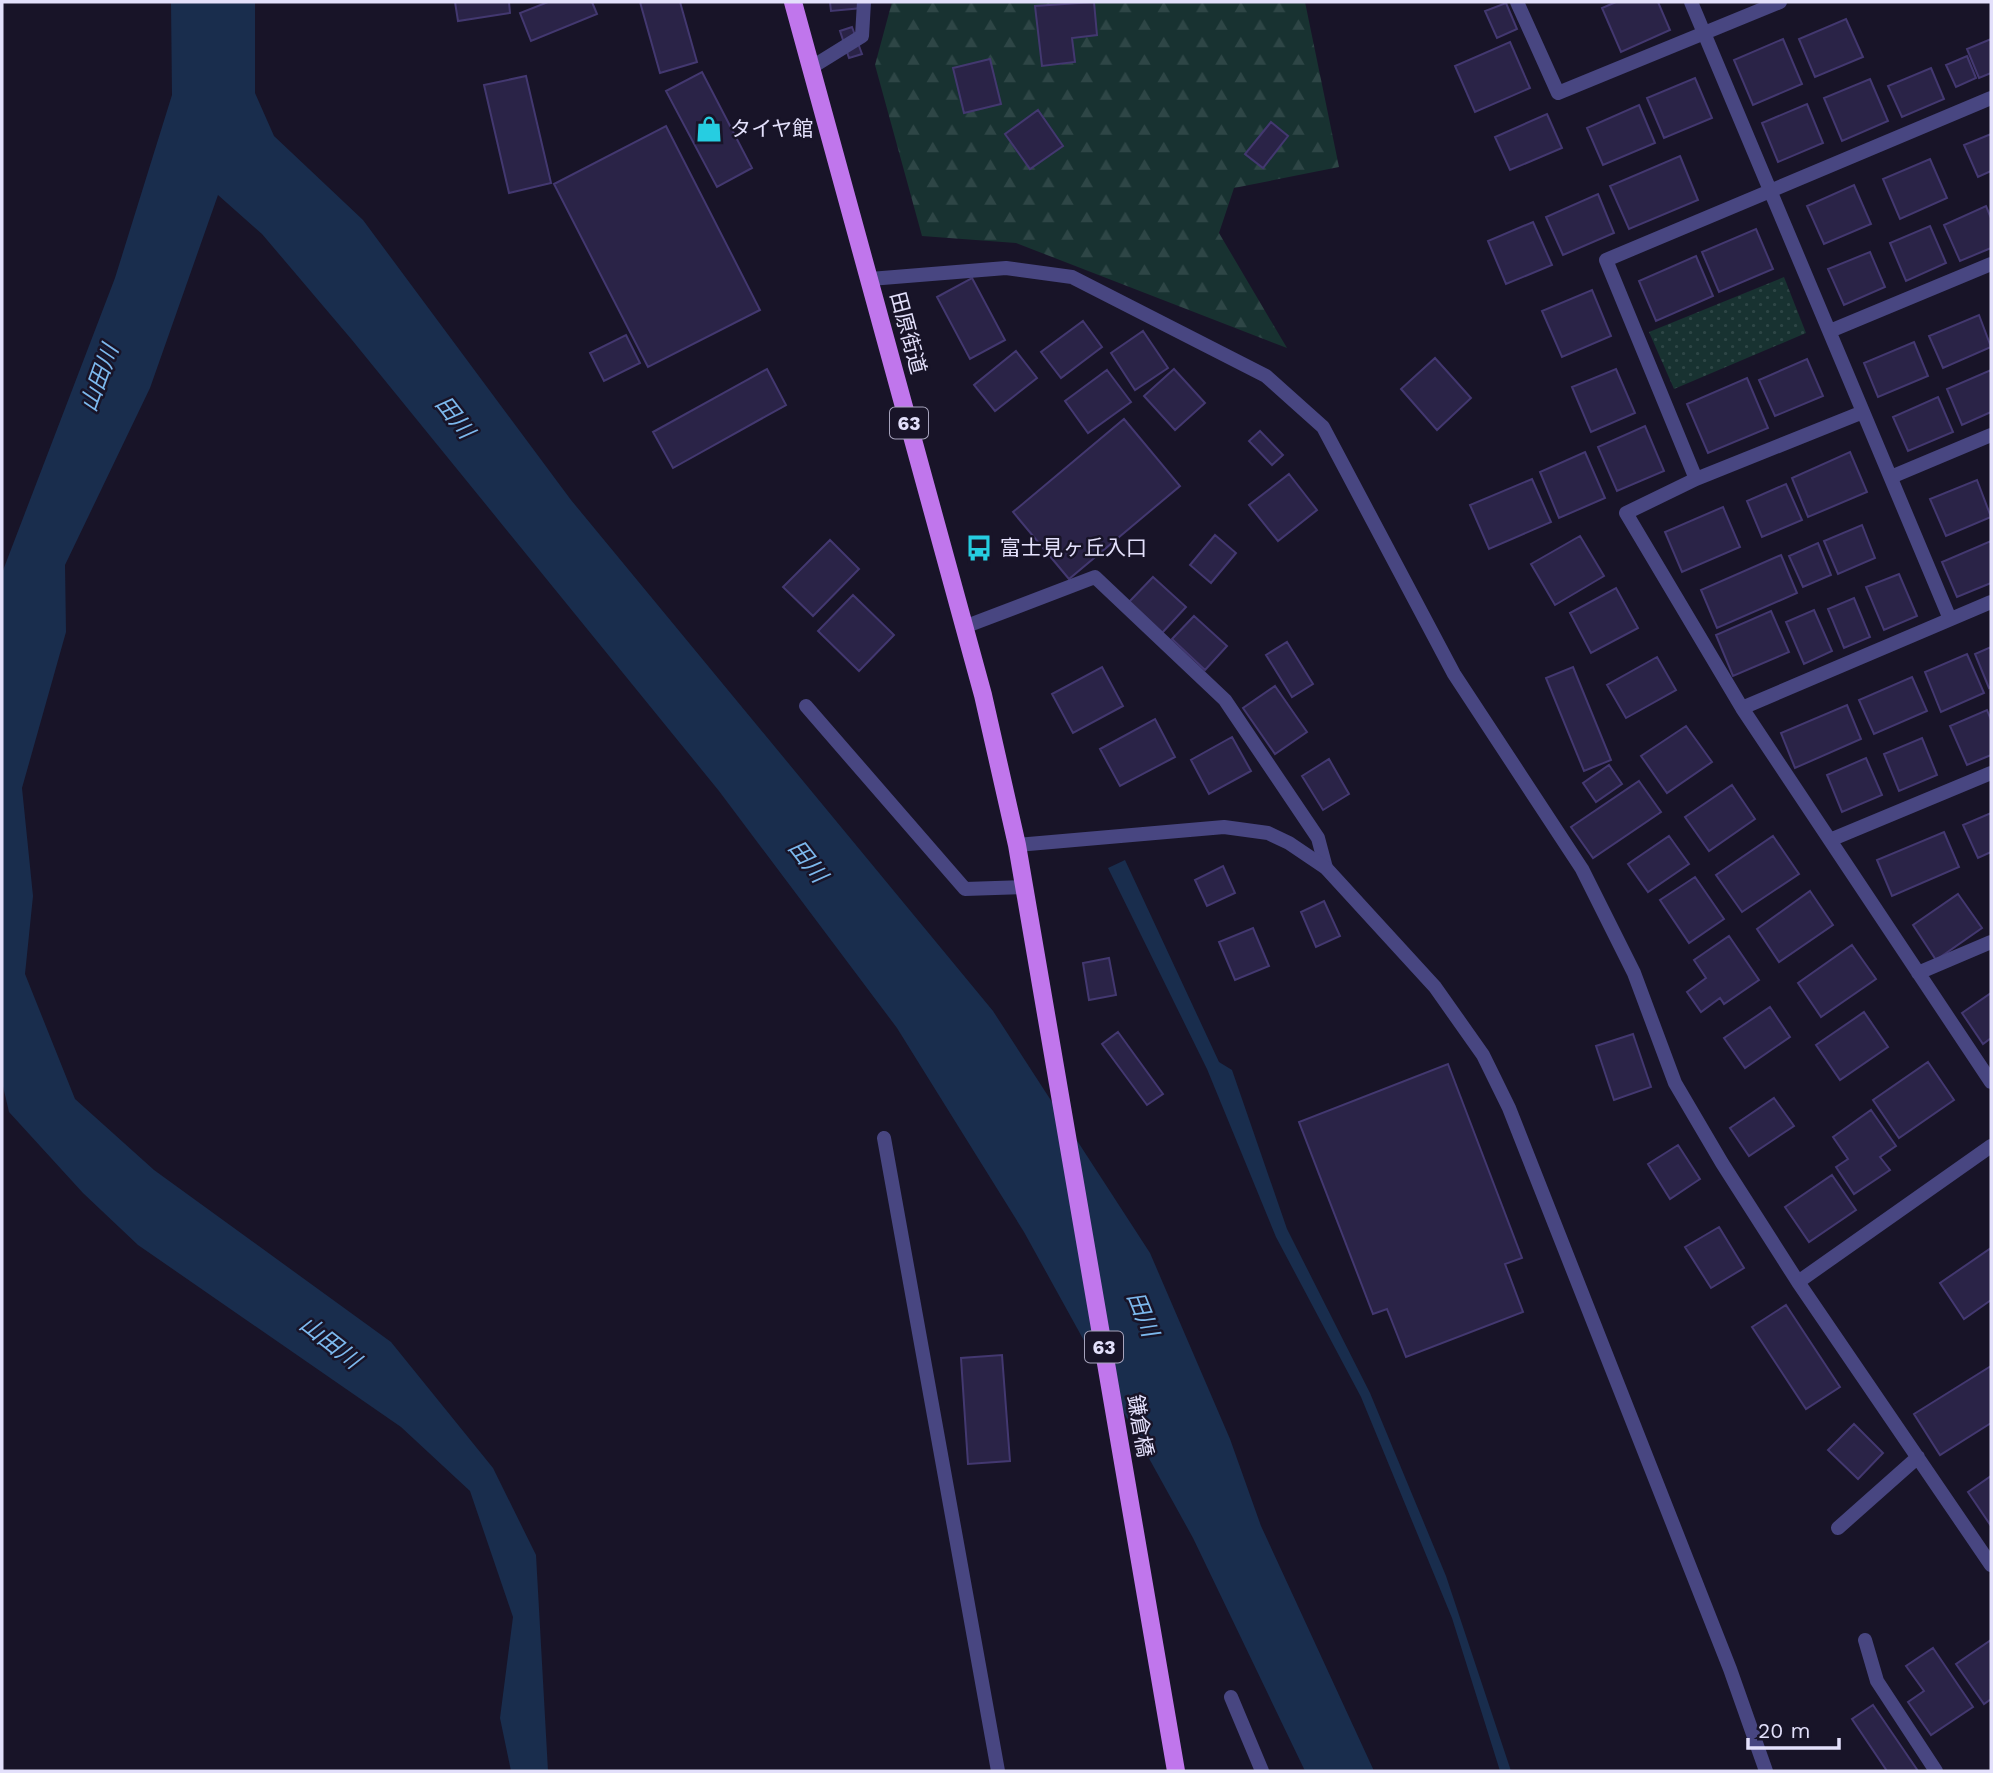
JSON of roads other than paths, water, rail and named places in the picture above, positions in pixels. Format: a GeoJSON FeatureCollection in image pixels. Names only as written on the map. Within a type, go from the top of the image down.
{"type":"FeatureCollection","features":[{"type":"Feature","properties":{"kind":"main road","name":"田原街道"},"geometry":{"type":"LineString","coordinates":[[793,2],[964,627],[1017,845],[1031,923]]}},
{"type":"Feature","properties":{"kind":"main road","name":"鎌倉橋"},"geometry":{"type":"LineString","coordinates":[[1031,923],[1176,1771]]}},
{"type":"Feature","properties":{"kind":"street"},"geometry":{"type":"LineString","coordinates":[[812,67],[862,36],[864,2]]}},
{"type":"Feature","properties":{"kind":"street"},"geometry":{"type":"LineString","coordinates":[[1517,2],[1558,93],[1780,2]]}},
{"type":"Feature","properties":{"kind":"street"},"geometry":{"type":"LineString","coordinates":[[1690,2],[1950,619]]}},
{"type":"Feature","properties":{"kind":"street"},"geometry":{"type":"LineString","coordinates":[[1696,479],[1606,260],[1991,98]]}},
{"type":"Feature","properties":{"kind":"street"},"geometry":{"type":"LineString","coordinates":[[1830,331],[1991,264]]}},
{"type":"Feature","properties":{"kind":"street"},"geometry":{"type":"LineString","coordinates":[[870,279],[1006,268],[1072,277],[1266,376],[1323,427],[1454,674],[1582,869],[1634,973],[1675,1083],[1721,1163],[1798,1282],[1989,1556]]}},
{"type":"Feature","properties":{"kind":"street"},"geometry":{"type":"LineString","coordinates":[[1863,412],[1696,479],[1626,513],[1742,708],[1991,1082]]}},
{"type":"Feature","properties":{"kind":"street"},"geometry":{"type":"LineString","coordinates":[[1891,477],[1991,435]]}},
{"type":"Feature","properties":{"kind":"street"},"geometry":{"type":"LineString","coordinates":[[964,627],[1095,578],[1225,700],[1318,838],[1326,868]]}},
{"type":"Feature","properties":{"kind":"street"},"geometry":{"type":"LineString","coordinates":[[1742,708],[1991,602]]}},
{"type":"Feature","properties":{"kind":"street"},"geometry":{"type":"LineString","coordinates":[[806,706],[965,889],[1025,887]]}},
{"type":"Feature","properties":{"kind":"street"},"geometry":{"type":"LineString","coordinates":[[1830,840],[1991,773]]}},
{"type":"Feature","properties":{"kind":"street"},"geometry":{"type":"LineString","coordinates":[[1017,845],[1224,827],[1268,833],[1326,868],[1435,987],[1483,1055],[1509,1108],[1730,1669],[1766,1771]]}},
{"type":"Feature","properties":{"kind":"street"},"geometry":{"type":"LineString","coordinates":[[1918,973],[1991,942]]}},
{"type":"Feature","properties":{"kind":"street"},"geometry":{"type":"LineString","coordinates":[[884,1138],[998,1771]]}},
{"type":"Feature","properties":{"kind":"street"},"geometry":{"type":"LineString","coordinates":[[1798,1282],[1991,1146]]}},
{"type":"Feature","properties":{"kind":"street"},"geometry":{"type":"LineString","coordinates":[[1838,1528],[1918,1457]]}},
{"type":"Feature","properties":{"kind":"street"},"geometry":{"type":"LineString","coordinates":[[1865,1640],[1877,1681],[1936,1771]]}},
{"type":"Feature","properties":{"kind":"street"},"geometry":{"type":"LineString","coordinates":[[1231,1697],[1262,1771]]}},
{"type":"Feature","properties":{"kind":"water"},"geometry":{"type":"Polygon","coordinates":[[[171,2],[255,2],[255,93],[274,136],[363,220],[571,500],[993,1011],[1150,1253],[1230,1439],[1261,1526],[1374,1771],[1305,1771],[1193,1538],[1024,1232],[897,1028],[719,791],[352,340],[262,234],[218,195],[150,388],[65,565],[66,632],[22,788],[33,896],[25,974],[75,1099],[154,1170],[391,1342],[493,1468],[536,1555],[548,1771],[511,1771],[500,1718],[513,1617],[470,1491],[401,1427],[138,1245],[83,1193],[9,1112],[2,1082],[2,573],[115,278],[172,95],[171,2]]]}},
{"type":"Feature","properties":{"kind":"water"},"geometry":{"type":"Polygon","coordinates":[[[1125,860],[1219,1062],[1232,1070],[1287,1229],[1370,1393],[1446,1576],[1511,1771],[1500,1771],[1452,1618],[1361,1397],[1276,1237],[1207,1069],[1108,868],[1125,860]]]}},
{"type":"Feature","properties":{"kind":"place","name":"タイヤ館"},"geometry":{"type":"Point","coordinates":[709,129]}},
{"type":"Feature","properties":{"kind":"place","name":"富士見ヶ丘入口"},"geometry":{"type":"Point","coordinates":[979,548]}},
{"type":"Feature","properties":{"kind":"water label","name":"山田川"},"geometry":{"type":"Point","coordinates":[99,378]}},
{"type":"Feature","properties":{"kind":"water label","name":"田川"},"geometry":{"type":"Point","coordinates":[455,417]}},
{"type":"Feature","properties":{"kind":"water label","name":"田川"},"geometry":{"type":"Point","coordinates":[808,861]}},
{"type":"Feature","properties":{"kind":"water label","name":"田川"},"geometry":{"type":"Point","coordinates":[1143,1314]}},
{"type":"Feature","properties":{"kind":"water label","name":"山田川"},"geometry":{"type":"Point","coordinates":[330,1342]}}]}
